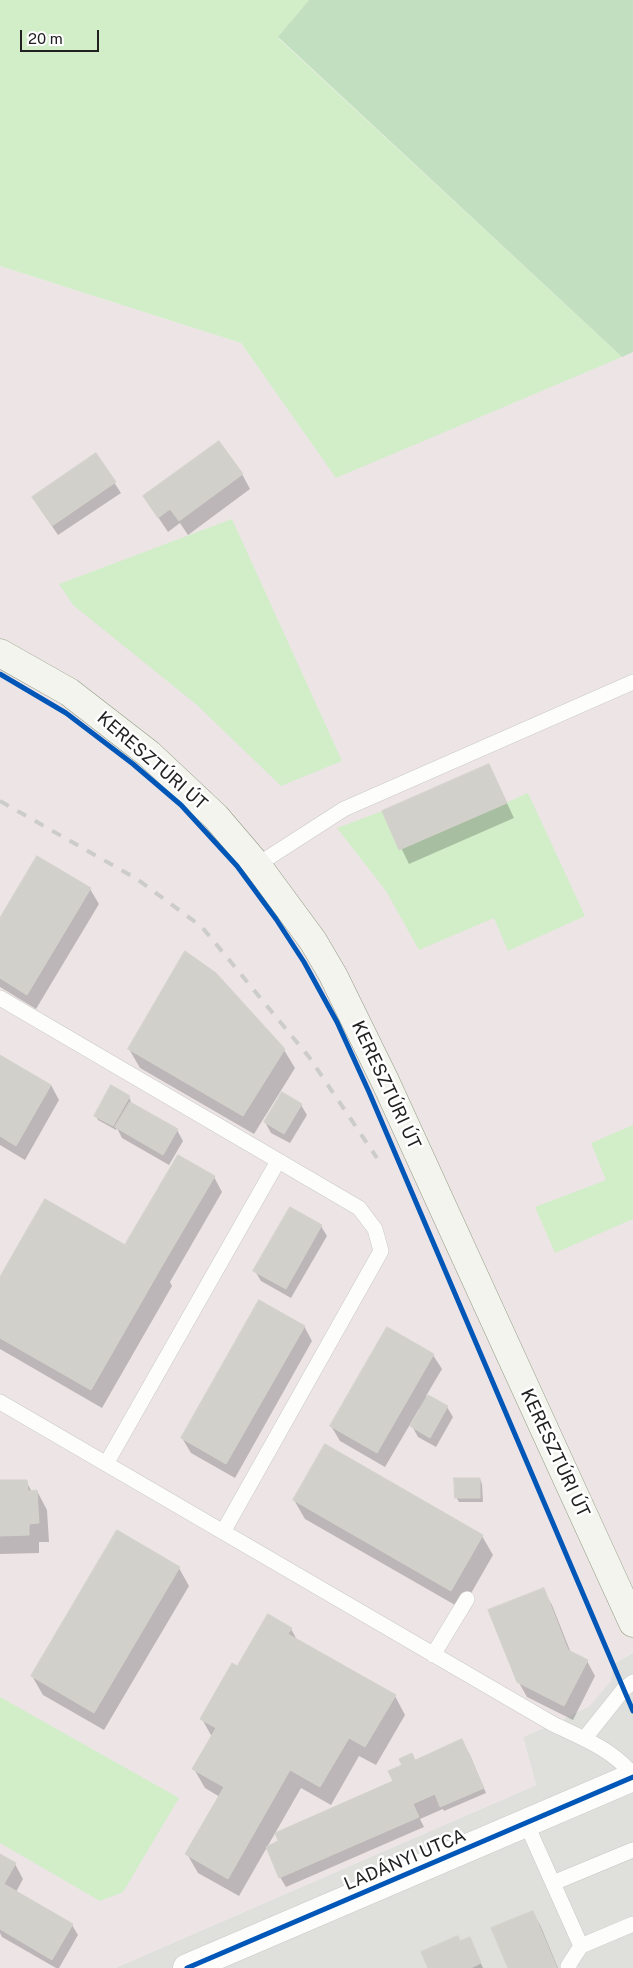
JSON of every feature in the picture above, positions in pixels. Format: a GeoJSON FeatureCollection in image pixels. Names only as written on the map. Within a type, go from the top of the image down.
{"type":"FeatureCollection","features":[{"type":"Feature","properties":{"kind":"main road","name":"KERESZTÚRI ÚT"},"geometry":{"type":"LineString","coordinates":[[0,652],[69,692],[149,754],[216,817],[256,865],[313,941],[333,975],[386,1083],[633,1623]]}},
{"type":"Feature","properties":{"kind":"street","name":"LADÁNYI UTCA"},"geometry":{"type":"LineString","coordinates":[[187,1968],[633,1776]]}},
{"type":"Feature","properties":{"kind":"lane"},"geometry":{"type":"LineString","coordinates":[[256,865],[344,809],[633,682]]}},
{"type":"Feature","properties":{"kind":"lane"},"geometry":{"type":"LineString","coordinates":[[0,998],[359,1208],[375,1229],[381,1251],[223,1532]]}},
{"type":"Feature","properties":{"kind":"lane"},"geometry":{"type":"LineString","coordinates":[[106,1464],[278,1161]]}},
{"type":"Feature","properties":{"kind":"lane"},"geometry":{"type":"LineString","coordinates":[[0,1402],[553,1724],[602,1748],[626,1767],[633,1776]]}},
{"type":"Feature","properties":{"kind":"lane"},"geometry":{"type":"LineString","coordinates":[[433,1654],[467,1600]]}},
{"type":"Feature","properties":{"kind":"lane"},"geometry":{"type":"LineString","coordinates":[[584,1739],[620,1694],[633,1682]]}},
{"type":"Feature","properties":{"kind":"lane"},"geometry":{"type":"LineString","coordinates":[[526,1823],[581,1946]]}},
{"type":"Feature","properties":{"kind":"lane"},"geometry":{"type":"LineString","coordinates":[[553,1882],[633,1850]]}},
{"type":"Feature","properties":{"kind":"lane"},"geometry":{"type":"LineString","coordinates":[[569,1968],[568,1966],[581,1946],[633,1924]]}},
{"type":"Feature","properties":{"kind":"shaded area"},"geometry":{"type":"Polygon","coordinates":[[[0,266],[241,343],[336,477],[633,352],[633,1653],[613,1664],[611,1681],[589,1707],[523,1737],[536,1785],[115,1968],[0,1968],[0,266]]]}},
{"type":"Feature","properties":{"kind":"shaded area"},"geometry":{"type":"Polygon","coordinates":[[[633,1653],[633,1968],[115,1968],[536,1785],[523,1737],[564,1719],[611,1681],[613,1664],[633,1653]]]}},
{"type":"Feature","properties":{"kind":"green space"},"geometry":{"type":"Polygon","coordinates":[[[0,0],[309,0],[278,38],[622,357],[336,478],[241,343],[0,266],[0,0]]]}},
{"type":"Feature","properties":{"kind":"green space"},"geometry":{"type":"Polygon","coordinates":[[[309,0],[633,0],[633,352],[622,357],[278,37],[309,0]]]}},
{"type":"Feature","properties":{"kind":"green space"},"geometry":{"type":"Polygon","coordinates":[[[232,519],[342,761],[281,786],[197,705],[73,605],[59,584],[232,519]]]}},
{"type":"Feature","properties":{"kind":"green space"},"geometry":{"type":"Polygon","coordinates":[[[528,793],[585,916],[508,951],[494,918],[419,950],[386,891],[337,828],[382,811],[399,850],[528,793]]]}},
{"type":"Feature","properties":{"kind":"green space"},"geometry":{"type":"Polygon","coordinates":[[[633,1125],[633,1219],[555,1253],[535,1207],[606,1180],[591,1143],[633,1125]]]}},
{"type":"Feature","properties":{"kind":"green space"},"geometry":{"type":"Polygon","coordinates":[[[0,1697],[179,1798],[123,1892],[100,1901],[0,1843],[0,1697]]]}},
{"type":"Feature","properties":{"kind":"building"},"geometry":{"type":"Polygon","coordinates":[[[219,441],[243,474],[179,521],[170,509],[158,518],[143,496],[219,441]]]}},
{"type":"Feature","properties":{"kind":"building"},"geometry":{"type":"Polygon","coordinates":[[[96,453],[116,482],[52,526],[32,497],[96,453]]]}},
{"type":"Feature","properties":{"kind":"building"},"geometry":{"type":"Polygon","coordinates":[[[489,764],[507,803],[399,850],[382,811],[489,764]]]}},
{"type":"Feature","properties":{"kind":"building"},"geometry":{"type":"Polygon","coordinates":[[[37,856],[91,888],[27,995],[0,978],[0,918],[37,856]]]}},
{"type":"Feature","properties":{"kind":"building"},"geometry":{"type":"Polygon","coordinates":[[[185,951],[216,973],[285,1049],[243,1116],[128,1049],[185,951]]]}},
{"type":"Feature","properties":{"kind":"building"},"geometry":{"type":"Polygon","coordinates":[[[0,1055],[51,1085],[16,1146],[0,1136],[0,1055]]]}},
{"type":"Feature","properties":{"kind":"building"},"geometry":{"type":"Polygon","coordinates":[[[111,1085],[130,1096],[113,1126],[94,1116],[111,1085]]]}},
{"type":"Feature","properties":{"kind":"building"},"geometry":{"type":"Polygon","coordinates":[[[282,1092],[302,1104],[284,1134],[264,1122],[282,1092]]]}},
{"type":"Feature","properties":{"kind":"building"},"geometry":{"type":"Polygon","coordinates":[[[130,1102],[178,1129],[163,1155],[115,1127],[130,1102]]]}},
{"type":"Feature","properties":{"kind":"building"},"geometry":{"type":"Polygon","coordinates":[[[178,1155],[215,1176],[162,1266],[125,1245],[178,1155]]]}},
{"type":"Feature","properties":{"kind":"building"},"geometry":{"type":"Polygon","coordinates":[[[45,1199],[162,1266],[91,1390],[0,1338],[0,1277],[45,1199]]]}},
{"type":"Feature","properties":{"kind":"building"},"geometry":{"type":"Polygon","coordinates":[[[290,1207],[322,1225],[286,1289],[253,1271],[290,1207]]]}},
{"type":"Feature","properties":{"kind":"building"},"geometry":{"type":"Polygon","coordinates":[[[259,1300],[305,1326],[226,1464],[181,1438],[259,1300]]]}},
{"type":"Feature","properties":{"kind":"building"},"geometry":{"type":"Polygon","coordinates":[[[387,1327],[434,1354],[377,1453],[330,1426],[387,1327]]]}},
{"type":"Feature","properties":{"kind":"building"},"geometry":{"type":"Polygon","coordinates":[[[428,1395],[448,1406],[430,1438],[410,1426],[428,1395]]]}},
{"type":"Feature","properties":{"kind":"building"},"geometry":{"type":"Polygon","coordinates":[[[325,1444],[483,1535],[451,1591],[293,1500],[325,1444]]]}},
{"type":"Feature","properties":{"kind":"building"},"geometry":{"type":"Polygon","coordinates":[[[454,1478],[480,1478],[480,1498],[455,1498],[454,1478]]]}},
{"type":"Feature","properties":{"kind":"building"},"geometry":{"type":"Polygon","coordinates":[[[0,1480],[27,1480],[28,1491],[37,1490],[39,1523],[29,1524],[29,1535],[0,1536],[0,1480]]]}},
{"type":"Feature","properties":{"kind":"building"},"geometry":{"type":"Polygon","coordinates":[[[117,1530],[180,1567],[94,1713],[31,1676],[117,1530]]]}},
{"type":"Feature","properties":{"kind":"building"},"geometry":{"type":"Polygon","coordinates":[[[544,1588],[568,1650],[588,1660],[564,1706],[517,1682],[488,1610],[544,1588]]]}},
{"type":"Feature","properties":{"kind":"building"},"geometry":{"type":"Polygon","coordinates":[[[268,1614],[292,1628],[288,1634],[396,1695],[365,1747],[349,1738],[320,1787],[290,1770],[228,1879],[185,1854],[224,1787],[192,1769],[216,1728],[200,1719],[232,1663],[237,1666],[268,1614]]]}},
{"type":"Feature","properties":{"kind":"building"},"geometry":{"type":"Polygon","coordinates":[[[462,1739],[478,1775],[286,1860],[275,1833],[393,1781],[388,1771],[402,1765],[399,1759],[412,1753],[415,1760],[462,1739]]]}},
{"type":"Feature","properties":{"kind":"building"},"geometry":{"type":"Polygon","coordinates":[[[478,1775],[484,1788],[440,1807],[435,1794],[478,1775]]]}},
{"type":"Feature","properties":{"kind":"building"},"geometry":{"type":"Polygon","coordinates":[[[413,1804],[419,1817],[279,1878],[266,1847],[278,1841],[286,1860],[413,1804]]]}},
{"type":"Feature","properties":{"kind":"building"},"geometry":{"type":"Polygon","coordinates":[[[0,1854],[16,1863],[4,1884],[16,1891],[0,1917],[0,1854]]]}},
{"type":"Feature","properties":{"kind":"building"},"geometry":{"type":"Polygon","coordinates":[[[16,1891],[73,1924],[52,1960],[0,1929],[0,1918],[16,1891]]]}},
{"type":"Feature","properties":{"kind":"building"},"geometry":{"type":"Polygon","coordinates":[[[533,1911],[557,1968],[508,1968],[491,1928],[533,1911]]]}},
{"type":"Feature","properties":{"kind":"building"},"geometry":{"type":"Polygon","coordinates":[[[458,1936],[460,1941],[470,1937],[481,1963],[471,1968],[428,1968],[421,1952],[458,1936]]]}},
{"type":"Feature","properties":{"kind":"railway"},"geometry":{"type":"LineString","coordinates":[[0,801],[137,879],[202,927],[309,1057],[377,1158]]}},
{"type":"Feature","properties":{"kind":"cycle path"},"geometry":{"type":"LineString","coordinates":[[0,674],[66,713],[133,764],[181,805],[237,866],[276,919],[304,962],[337,1022],[369,1092],[633,1711]]}},
{"type":"Feature","properties":{"kind":"cycle path"},"geometry":{"type":"LineString","coordinates":[[187,1968],[633,1777]]}}]}
